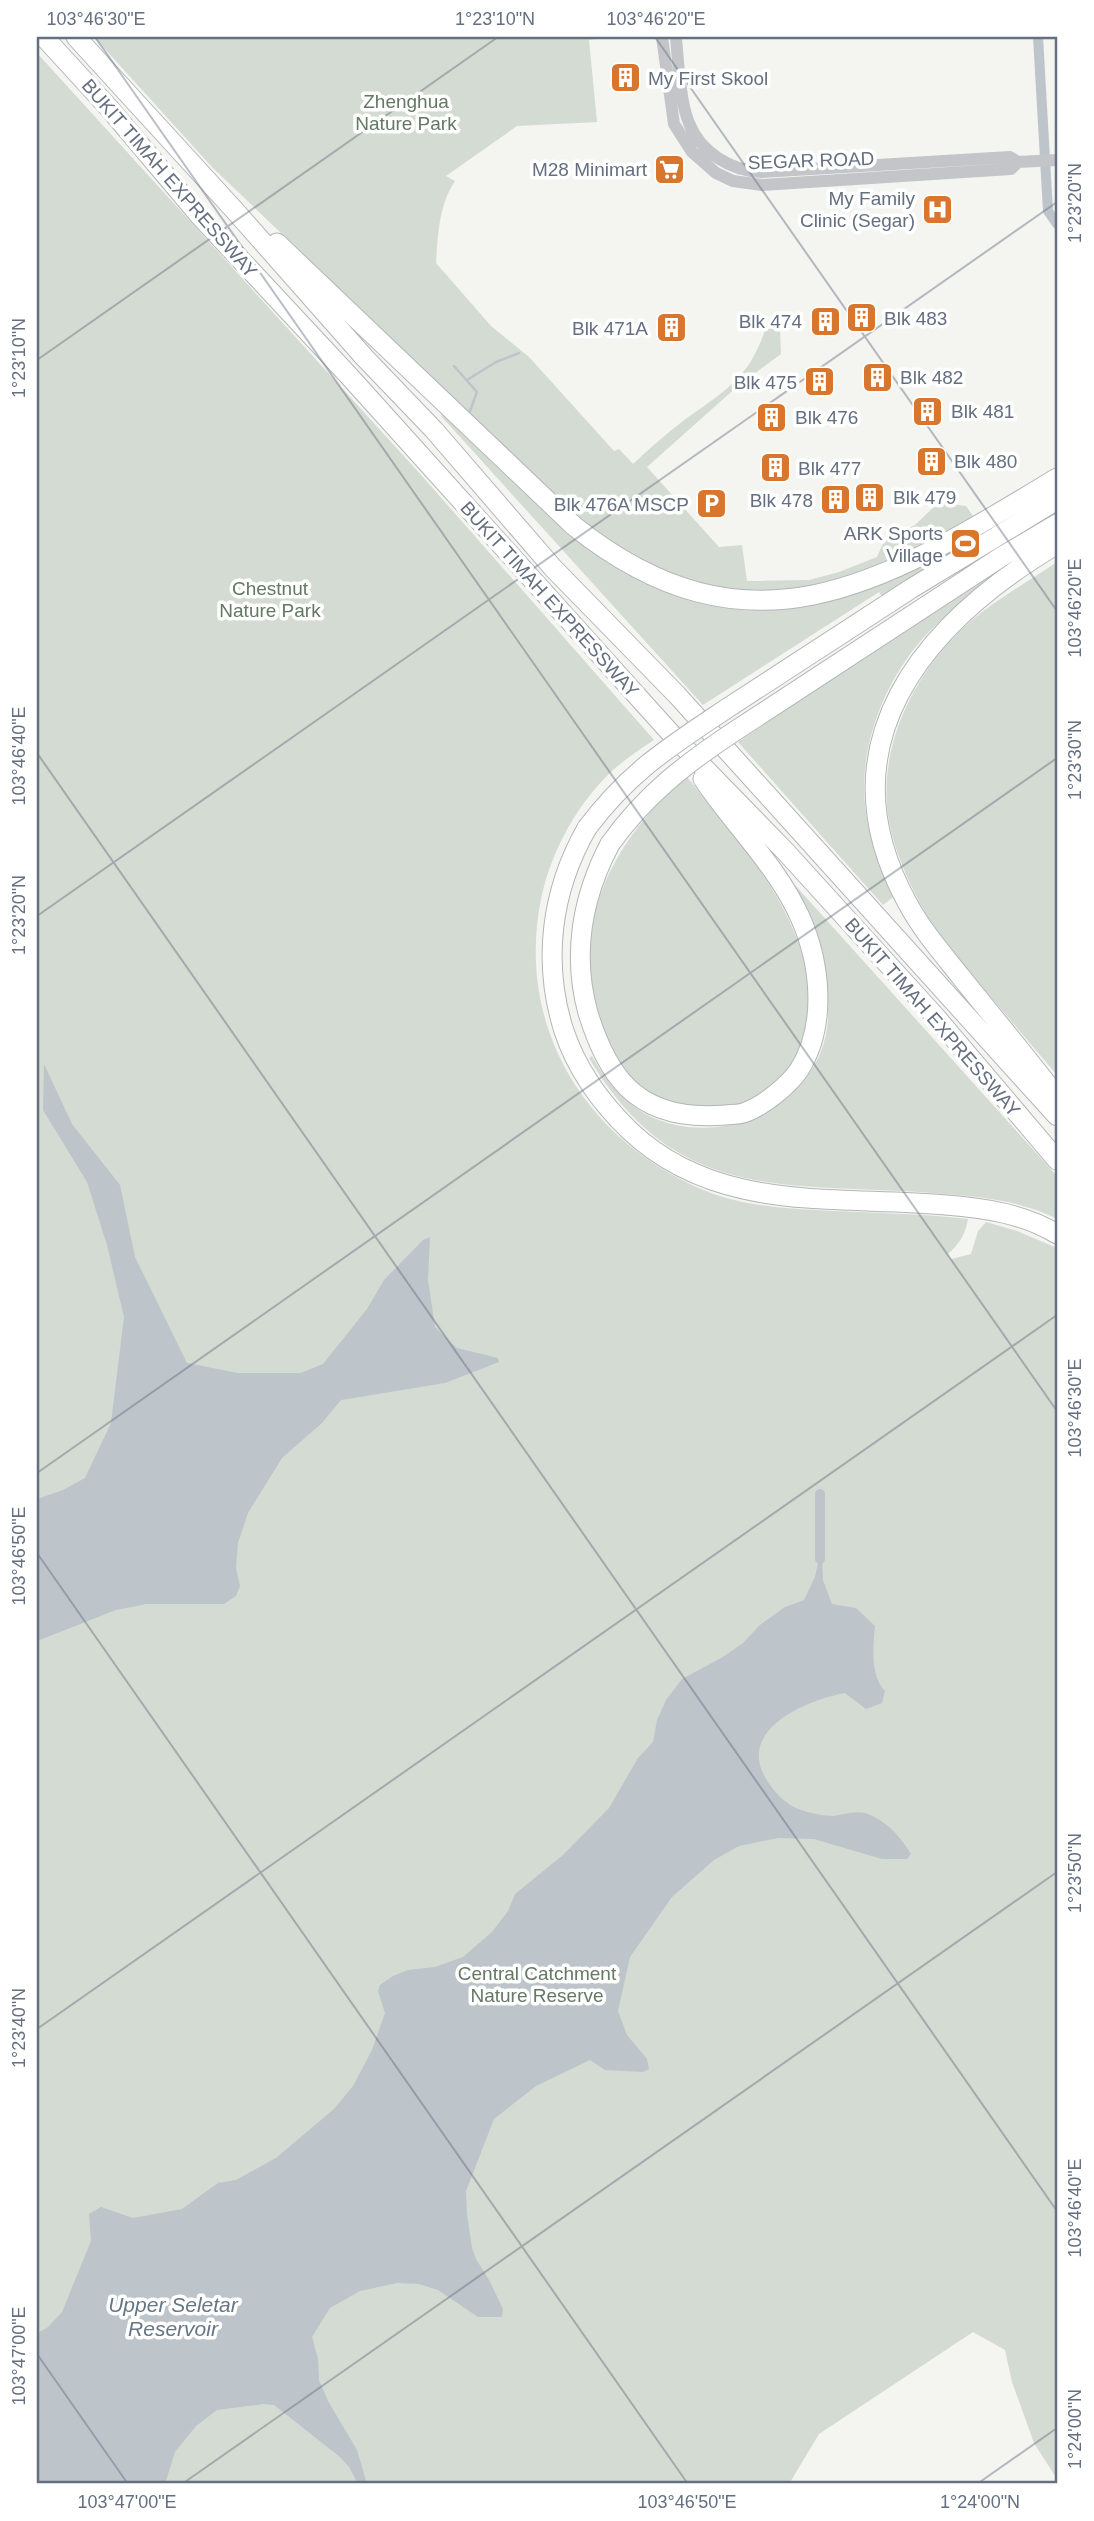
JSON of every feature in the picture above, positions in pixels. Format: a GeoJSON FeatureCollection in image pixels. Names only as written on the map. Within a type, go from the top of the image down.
{"type":"FeatureCollection","features":[{"type":"Feature","properties":{"kind":"highway","name":"BUKIT TIMAH EXPRESSWAY"},"geometry":{"type":"LineString","coordinates":[[44,37],[109,108],[199,215],[350,377],[675,738],[785,850],[879,954],[1057,1160]]}},
{"type":"Feature","properties":{"kind":"highway","name":"BUKIT TIMAH EXPRESSWAY"},"geometry":{"type":"LineString","coordinates":[[76,37],[364,357],[434,430],[553,568],[677,695],[1057,1116]]}},
{"type":"Feature","properties":{"kind":"highway"},"geometry":{"type":"LineString","coordinates":[[237,213],[286,250],[574,526],[622,561],[684,589],[747,601],[817,596],[854,586],[920,555],[1057,478]]}},
{"type":"Feature","properties":{"kind":"highway"},"geometry":{"type":"LineString","coordinates":[[1057,500],[912,588],[668,748],[623,783],[587,828],[565,873],[555,912],[551,957],[558,1012],[569,1047],[590,1086],[637,1138],[656,1153],[691,1173],[729,1188],[785,1197],[884,1200],[986,1208],[1041,1224],[1057,1234]]}},
{"type":"Feature","properties":{"kind":"highway"},"geometry":{"type":"LineString","coordinates":[[675,738],[715,797],[773,872],[800,917],[812,953],[819,993],[816,1030],[799,1071],[770,1099],[744,1113],[691,1116],[658,1108],[628,1088],[608,1061],[593,1028],[584,998],[580,965],[585,906],[610,844],[629,818],[658,787],[698,756],[956,586],[1057,524]]}},
{"type":"Feature","properties":{"kind":"highway"},"geometry":{"type":"LineString","coordinates":[[1057,544],[999,584],[966,611],[923,657],[909,677],[881,735],[877,761],[876,807],[886,852],[908,904],[942,953],[1057,1097]]}},
{"type":"Feature","properties":{"kind":"street","name":"SEGAR ROAD"},"geometry":{"type":"LineString","coordinates":[[662,37],[674,124],[686,145],[698,158],[716,173],[733,181],[762,185],[1012,169],[1017,162]]}},
{"type":"Feature","properties":{"kind":"street","name":"SEGAR ROAD"},"geometry":{"type":"LineString","coordinates":[[676,37],[688,121],[695,136],[715,156],[739,169],[761,172],[1010,157],[1017,162],[1054,160]]}},
{"type":"Feature","properties":{"kind":"green space","name":"Zhenghua Nature Park"},"geometry":{"type":"Polygon","coordinates":[[[94,37],[611,37],[589,40],[597,122],[517,126],[446,176],[455,181],[442,210],[436,263],[491,326],[529,357],[614,451],[619,449],[633,464],[670,431],[735,381],[753,358],[767,324],[780,329],[781,354],[739,385],[647,467],[719,547],[742,545],[747,581],[809,580],[877,557],[884,541],[915,525],[939,502],[966,506],[973,516],[884,565],[827,585],[798,590],[770,592],[712,586],[646,564],[586,525],[212,167],[94,37]]]}},
{"type":"Feature","properties":{"kind":"green space","name":"Central Catchment Nature Reserve"},"geometry":{"type":"Polygon","coordinates":[[[37,53],[422,476],[654,740],[616,768],[582,805],[564,835],[550,867],[541,899],[536,947],[539,992],[550,1035],[569,1075],[595,1111],[626,1143],[664,1170],[719,1196],[746,1203],[788,1208],[968,1219],[961,1238],[948,1254],[951,1259],[971,1254],[978,1231],[986,1222],[1017,1231],[1057,1248],[1057,2479],[1034,2443],[1012,2382],[1005,2350],[973,2332],[819,2434],[789,2484],[37,2484],[37,53]]]}},
{"type":"Feature","properties":{"kind":"green space"},"geometry":{"type":"Polygon","coordinates":[[[447,410],[653,582],[816,603],[989,511],[1057,468],[1057,510],[892,611],[879,592],[703,705],[441,416],[447,410]]]}},
{"type":"Feature","properties":{"kind":"green space"},"geometry":{"type":"Polygon","coordinates":[[[1057,562],[1057,1075],[952,952],[929,919],[910,884],[895,846],[886,791],[896,733],[907,705],[940,653],[982,612],[1057,562]]]}},
{"type":"Feature","properties":{"kind":"green space"},"geometry":{"type":"Polygon","coordinates":[[[1000,566],[1003,570],[953,610],[911,653],[887,693],[878,715],[866,759],[864,782],[869,829],[893,897],[883,905],[738,742],[1000,566]]]}},
{"type":"Feature","properties":{"kind":"green space"},"geometry":{"type":"Polygon","coordinates":[[[687,777],[754,861],[774,893],[791,925],[803,958],[809,992],[806,1027],[790,1067],[776,1082],[748,1100],[721,1107],[692,1107],[665,1101],[645,1091],[632,1078],[608,1039],[594,1002],[589,965],[591,929],[600,895],[615,862],[635,831],[659,803],[687,777]]]}},
{"type":"Feature","properties":{"kind":"green space"},"geometry":{"type":"Polygon","coordinates":[[[776,864],[1057,1176],[1057,1219],[1030,1208],[988,1198],[790,1185],[744,1178],[702,1164],[661,1141],[624,1107],[589,1058],[592,1056],[611,1084],[636,1108],[656,1119],[684,1126],[712,1127],[740,1122],[767,1111],[790,1095],[809,1074],[822,1049],[828,1020],[827,986],[776,864]]]}},
{"type":"Feature","properties":{"kind":"water"},"geometry":{"type":"Polygon","coordinates":[[[44,1064],[72,1124],[120,1185],[135,1257],[187,1363],[238,1373],[301,1373],[323,1364],[367,1309],[384,1280],[423,1240],[430,1237],[428,1280],[435,1327],[457,1348],[498,1358],[499,1362],[445,1383],[341,1400],[322,1423],[282,1458],[248,1513],[238,1543],[236,1568],[240,1586],[236,1596],[224,1604],[146,1604],[116,1610],[37,1641],[37,1499],[63,1490],[85,1478],[111,1423],[124,1317],[107,1245],[87,1182],[43,1110],[44,1064]]]}},
{"type":"Feature","properties":{"kind":"water","name":"Upper Seletar Reservoir"},"geometry":{"type":"Polygon","coordinates":[[[819,1559],[822,1559],[823,1580],[832,1604],[856,1608],[875,1626],[875,1669],[885,1691],[882,1703],[866,1709],[845,1693],[812,1702],[795,1710],[768,1732],[760,1745],[759,1761],[769,1784],[790,1805],[833,1816],[856,1812],[870,1815],[883,1822],[899,1837],[911,1854],[907,1859],[882,1859],[814,1839],[778,1838],[739,1846],[714,1860],[672,1897],[630,1957],[618,2011],[627,2035],[647,2059],[649,2069],[643,2072],[605,2070],[590,2060],[536,2086],[494,2119],[466,2191],[472,2248],[503,2309],[502,2317],[478,2317],[438,2290],[419,2284],[397,2283],[360,2291],[330,2308],[312,2337],[318,2359],[319,2380],[328,2401],[357,2450],[367,2484],[358,2484],[340,2457],[274,2405],[264,2404],[217,2410],[196,2426],[175,2452],[165,2484],[37,2484],[37,2333],[47,2328],[62,2312],[91,2241],[89,2214],[101,2207],[133,2218],[182,2209],[218,2183],[236,2180],[276,2158],[334,2109],[353,2086],[372,2050],[385,2013],[378,1991],[380,1985],[408,1970],[435,1967],[463,1957],[492,1932],[508,1911],[515,1894],[563,1855],[609,1808],[638,1758],[653,1742],[657,1720],[666,1700],[682,1679],[723,1657],[785,1607],[804,1600],[815,1577],[819,1559]]]}},
{"type":"Feature","properties":{"kind":"waterway"},"geometry":{"type":"LineString","coordinates":[[1038,37],[1048,211],[1057,224]]}},
{"type":"Feature","properties":{"kind":"waterway"},"geometry":{"type":"LineString","coordinates":[[467,380],[496,362],[519,353]]}},
{"type":"Feature","properties":{"kind":"waterway"},"geometry":{"type":"LineString","coordinates":[[454,366],[477,392],[470,411]]}},
{"type":"Feature","properties":{"kind":"waterway"},"geometry":{"type":"LineString","coordinates":[[820,1494],[820,1559]]}},
{"type":"Feature","properties":{"kind":"place","name":"My First Skool"},"geometry":{"type":"Point","coordinates":[625,78]}},
{"type":"Feature","properties":{"kind":"place","name":"M28 Minimart"},"geometry":{"type":"Point","coordinates":[670,169]}},
{"type":"Feature","properties":{"kind":"place","name":"My Family Clinic (Segar)"},"geometry":{"type":"Point","coordinates":[938,209]}},
{"type":"Feature","properties":{"kind":"place","name":"Blk 483"},"geometry":{"type":"Point","coordinates":[861,318]}},
{"type":"Feature","properties":{"kind":"place","name":"Blk 474"},"geometry":{"type":"Point","coordinates":[825,321]}},
{"type":"Feature","properties":{"kind":"place","name":"Blk 471A"},"geometry":{"type":"Point","coordinates":[671,328]}},
{"type":"Feature","properties":{"kind":"place","name":"Blk 482"},"geometry":{"type":"Point","coordinates":[877,377]}},
{"type":"Feature","properties":{"kind":"place","name":"Blk 475"},"geometry":{"type":"Point","coordinates":[820,382]}},
{"type":"Feature","properties":{"kind":"place","name":"Blk 481"},"geometry":{"type":"Point","coordinates":[928,411]}},
{"type":"Feature","properties":{"kind":"place","name":"Blk 476"},"geometry":{"type":"Point","coordinates":[772,417]}},
{"type":"Feature","properties":{"kind":"place","name":"Blk 480"},"geometry":{"type":"Point","coordinates":[931,461]}},
{"type":"Feature","properties":{"kind":"place","name":"Blk 477"},"geometry":{"type":"Point","coordinates":[775,468]}},
{"type":"Feature","properties":{"kind":"place","name":"Blk 479"},"geometry":{"type":"Point","coordinates":[870,497]}},
{"type":"Feature","properties":{"kind":"place","name":"Blk 478"},"geometry":{"type":"Point","coordinates":[836,500]}},
{"type":"Feature","properties":{"kind":"place","name":"Blk 476A MSCP"},"geometry":{"type":"Point","coordinates":[712,504]}},
{"type":"Feature","properties":{"kind":"place","name":"ARK Sports Village"},"geometry":{"type":"Point","coordinates":[966,544]}},
{"type":"Feature","properties":{"kind":"park label","name":"Chestnut Nature Park"},"geometry":{"type":"Point","coordinates":[270,599]}}]}
